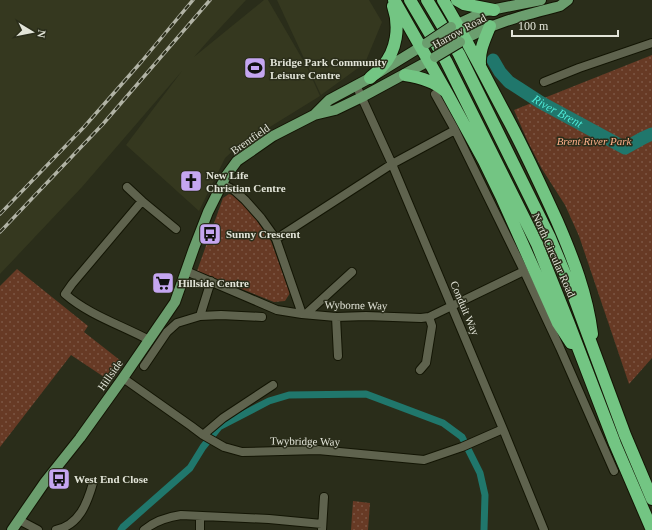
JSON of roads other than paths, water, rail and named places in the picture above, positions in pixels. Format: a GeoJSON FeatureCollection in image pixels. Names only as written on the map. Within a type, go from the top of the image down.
{"type":"FeatureCollection","features":[{"type":"Feature","properties":{"kind":"highway"},"geometry":{"type":"LineString","coordinates":[[392,0],[424,45],[432,60],[448,95],[502,198],[558,323],[582,360]]}},
{"type":"Feature","properties":{"kind":"highway"},"geometry":{"type":"LineString","coordinates":[[370,78],[383,66],[394,46],[396,23],[392,0]]}},
{"type":"Feature","properties":{"kind":"highway","name":"North Circular Road"},"geometry":{"type":"LineString","coordinates":[[410,0],[446,61],[537,244],[615,444],[652,530]]}},
{"type":"Feature","properties":{"kind":"highway","name":"North Circular Road"},"geometry":{"type":"LineString","coordinates":[[427,0],[459,54],[550,238],[625,435],[652,499]]}},
{"type":"Feature","properties":{"kind":"highway"},"geometry":{"type":"LineString","coordinates":[[443,0],[454,25],[480,66],[543,188],[567,246],[587,302],[595,355]]}},
{"type":"Feature","properties":{"kind":"highway"},"geometry":{"type":"LineString","coordinates":[[457,0],[464,4],[494,10]]}},
{"type":"Feature","properties":{"kind":"highway"},"geometry":{"type":"LineString","coordinates":[[480,66],[481,50],[490,26]]}},
{"type":"Feature","properties":{"kind":"highway"},"geometry":{"type":"LineString","coordinates":[[405,75],[423,78],[439,86],[448,95]]}},
{"type":"Feature","properties":{"kind":"main road","name":"Harrow Road"},"geometry":{"type":"LineString","coordinates":[[424,45],[454,25],[486,11],[538,0]]}},
{"type":"Feature","properties":{"kind":"main road","name":"Harrow Road"},"geometry":{"type":"LineString","coordinates":[[432,60],[463,40],[490,26],[560,6],[568,0]]}},
{"type":"Feature","properties":{"kind":"main road","name":"Brentfield"},"geometry":{"type":"LineString","coordinates":[[314,115],[329,100],[370,78],[424,45]]}},
{"type":"Feature","properties":{"kind":"main road","name":"Brentfield"},"geometry":{"type":"LineString","coordinates":[[205,221],[222,184],[237,161],[246,154],[273,136],[314,115],[335,110],[432,60]]}},
{"type":"Feature","properties":{"kind":"main road","name":"Hillside"},"geometry":{"type":"LineString","coordinates":[[12,530],[45,482],[80,438],[123,378],[175,302],[205,221]]}},
{"type":"Feature","properties":{"kind":"street"},"geometry":{"type":"LineString","coordinates":[[538,0],[548,9]]}},
{"type":"Feature","properties":{"kind":"street"},"geometry":{"type":"LineString","coordinates":[[544,82],[579,68],[652,43]]}},
{"type":"Feature","properties":{"kind":"street","name":"Conduit Way"},"geometry":{"type":"LineString","coordinates":[[356,86],[392,164],[544,530]]}},
{"type":"Feature","properties":{"kind":"street"},"geometry":{"type":"LineString","coordinates":[[435,94],[524,271],[560,348],[614,471]]}},
{"type":"Feature","properties":{"kind":"street"},"geometry":{"type":"LineString","coordinates":[[276,239],[392,164],[454,130]]}},
{"type":"Feature","properties":{"kind":"street"},"geometry":{"type":"LineString","coordinates":[[222,184],[234,190],[245,200],[261,218],[276,239],[304,314],[352,272]]}},
{"type":"Feature","properties":{"kind":"street"},"geometry":{"type":"LineString","coordinates":[[126,187],[176,228]]}},
{"type":"Feature","properties":{"kind":"street"},"geometry":{"type":"LineString","coordinates":[[142,201],[65,294],[102,318],[149,340]]}},
{"type":"Feature","properties":{"kind":"street","name":"Wyborne Way"},"geometry":{"type":"LineString","coordinates":[[186,271],[277,310],[336,317],[429,317],[524,271]]}},
{"type":"Feature","properties":{"kind":"street"},"geometry":{"type":"LineString","coordinates":[[200,316],[211,281]]}},
{"type":"Feature","properties":{"kind":"street"},"geometry":{"type":"LineString","coordinates":[[144,366],[167,332],[177,323],[200,316],[221,315],[262,317]]}},
{"type":"Feature","properties":{"kind":"street"},"geometry":{"type":"LineString","coordinates":[[336,317],[338,356]]}},
{"type":"Feature","properties":{"kind":"street"},"geometry":{"type":"LineString","coordinates":[[420,370],[426,363],[432,326],[429,317]]}},
{"type":"Feature","properties":{"kind":"street","name":"Twybridge Way"},"geometry":{"type":"LineString","coordinates":[[123,378],[207,438],[224,447],[242,452],[318,450],[424,460],[462,447],[503,429]]}},
{"type":"Feature","properties":{"kind":"street"},"geometry":{"type":"LineString","coordinates":[[207,438],[223,418],[273,385]]}},
{"type":"Feature","properties":{"kind":"street"},"geometry":{"type":"LineString","coordinates":[[56,530],[62,529],[76,520],[84,509],[93,483]]}},
{"type":"Feature","properties":{"kind":"street"},"geometry":{"type":"LineString","coordinates":[[144,530],[155,522],[168,517],[181,515],[269,519],[322,527],[324,497]]}},
{"type":"Feature","properties":{"kind":"street"},"geometry":{"type":"LineString","coordinates":[[200,516],[200,530]]}},
{"type":"Feature","properties":{"kind":"street"},"geometry":{"type":"LineString","coordinates":[[19,520],[38,530]]}},
{"type":"Feature","properties":{"kind":"waterway","name":"River Brent"},"geometry":{"type":"LineString","coordinates":[[493,60],[500,72],[509,82],[540,102],[625,148],[652,134]]}},
{"type":"Feature","properties":{"kind":"waterway"},"geometry":{"type":"LineString","coordinates":[[121,530],[190,468],[203,447],[219,427],[269,401],[289,395],[366,394],[443,423],[462,437],[480,473],[485,495],[484,530]]}},
{"type":"Feature","properties":{"kind":"railway"},"geometry":{"type":"LineString","coordinates":[[0,214],[84,127],[193,0]]}},
{"type":"Feature","properties":{"kind":"railway"},"geometry":{"type":"LineString","coordinates":[[0,232],[103,124],[210,0]]}},
{"type":"Feature","properties":{"kind":"place","name":"Bridge Park Community Leisure Centre"},"geometry":{"type":"Point","coordinates":[255,68]}},
{"type":"Feature","properties":{"kind":"place","name":"New Life Christian Centre"},"geometry":{"type":"Point","coordinates":[191,181]}},
{"type":"Feature","properties":{"kind":"place","name":"Sunny Crescent"},"geometry":{"type":"Point","coordinates":[210,234]}},
{"type":"Feature","properties":{"kind":"place","name":"Hillside Centre"},"geometry":{"type":"Point","coordinates":[163,283]}},
{"type":"Feature","properties":{"kind":"place","name":"West End Close"},"geometry":{"type":"Point","coordinates":[59,479]}},
{"type":"Feature","properties":{"kind":"park label","name":"Brent River Park"},"geometry":{"type":"Point","coordinates":[594,141]}}]}
